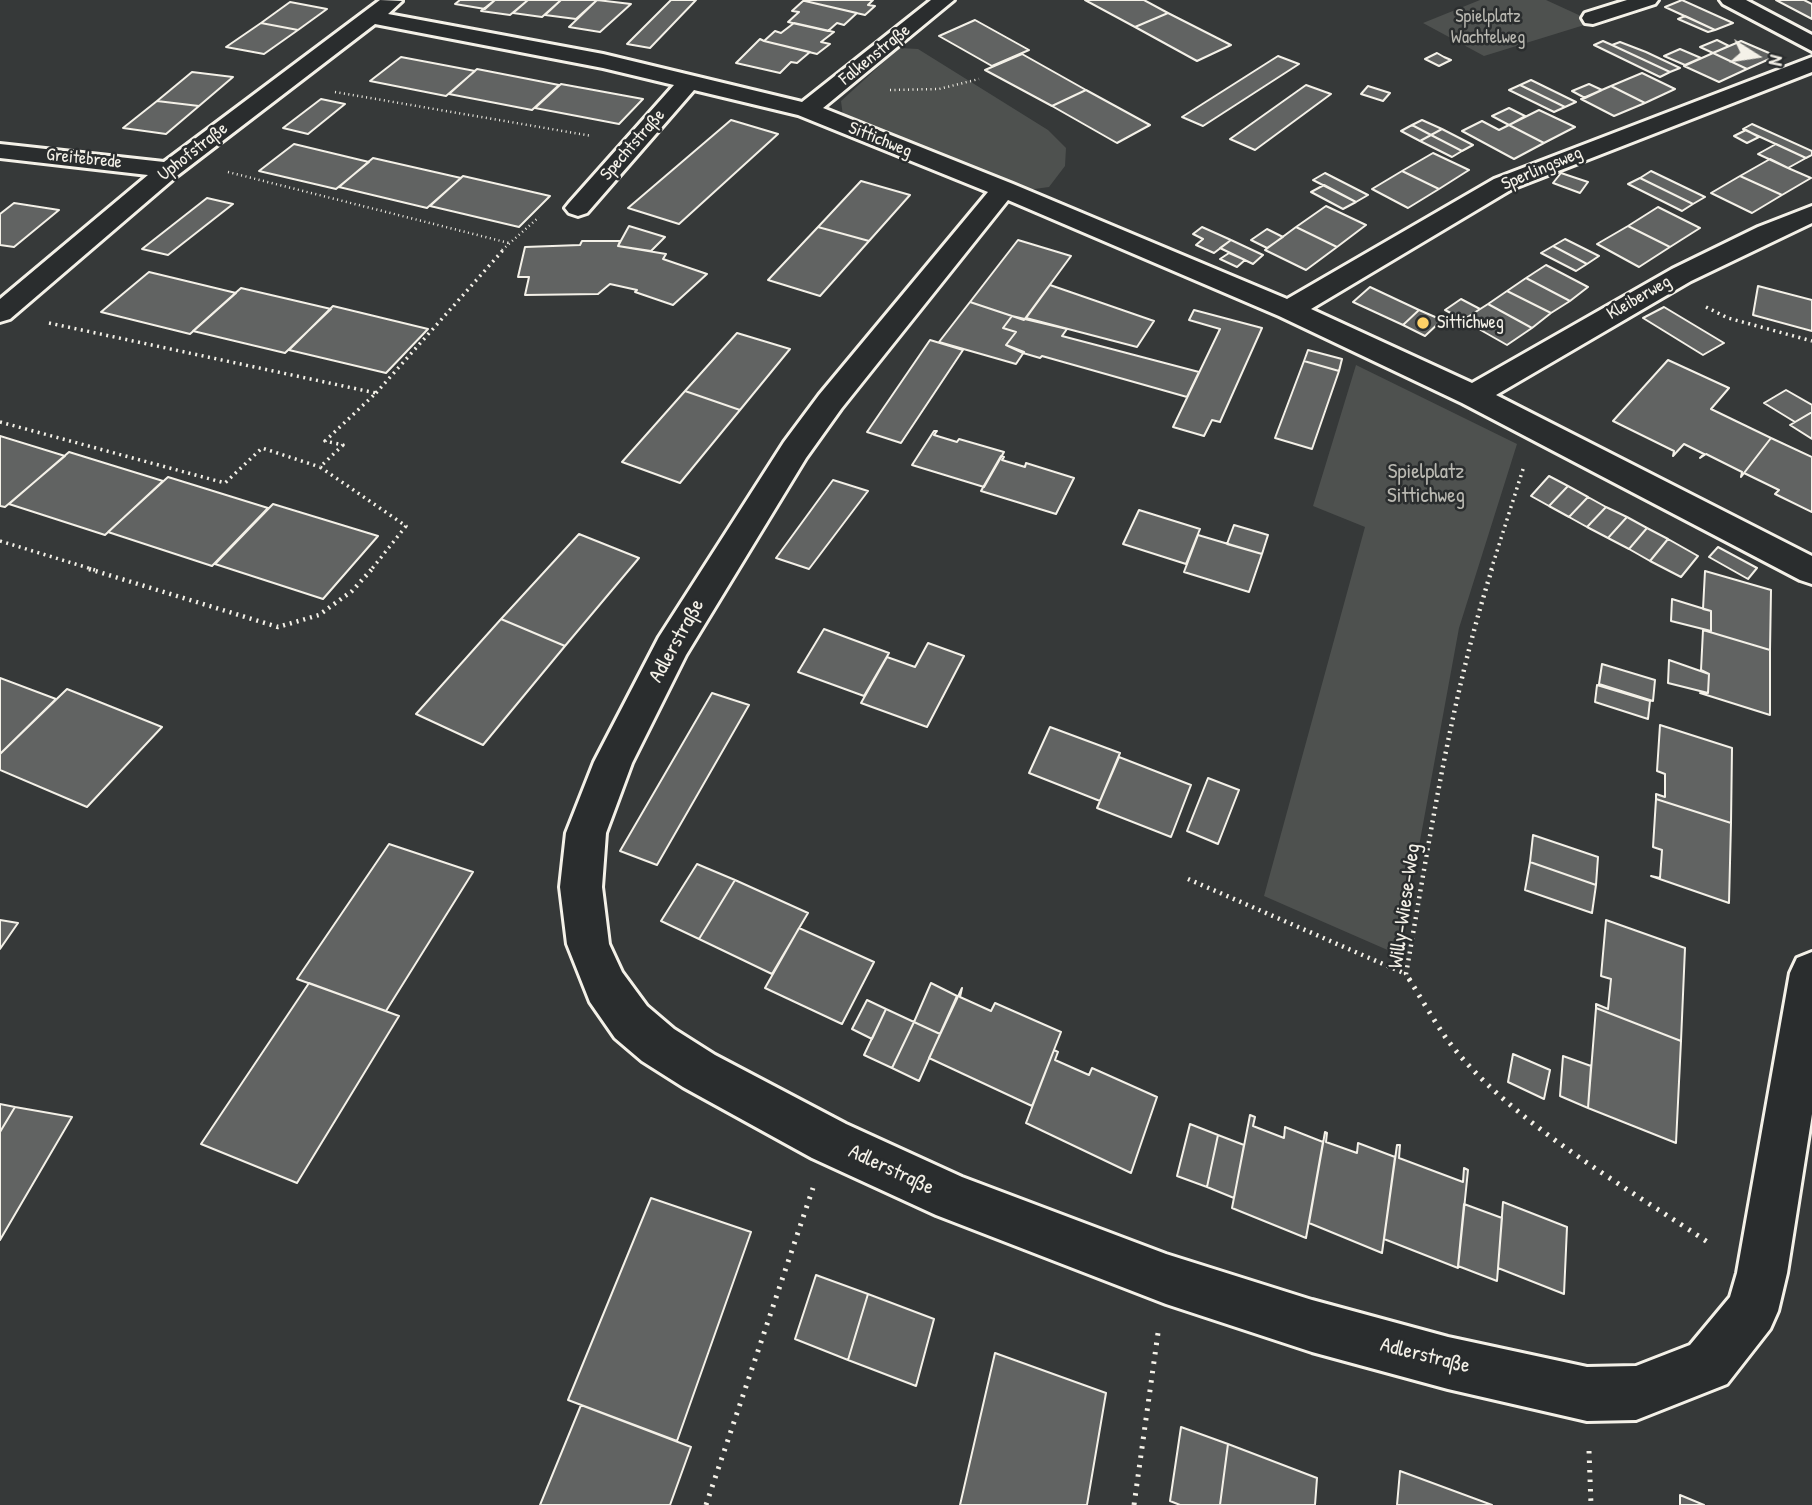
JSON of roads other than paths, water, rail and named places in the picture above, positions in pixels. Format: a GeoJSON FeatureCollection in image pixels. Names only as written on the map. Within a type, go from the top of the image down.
{"type":"FeatureCollection","features":[{"type":"Feature","properties":{"kind":"street","name":"Uphofstraße"},"geometry":{"type":"LineString","coordinates":[[0,313],[175,165],[394,0]]}},
{"type":"Feature","properties":{"kind":"street","name":"Falkenstraße"},"geometry":{"type":"LineString","coordinates":[[806,110],[944,0]]}},
{"type":"Feature","properties":{"kind":"street"},"geometry":{"type":"LineString","coordinates":[[1594,18],[1648,0]]}},
{"type":"Feature","properties":{"kind":"street"},"geometry":{"type":"LineString","coordinates":[[1730,0],[1812,44]]}},
{"type":"Feature","properties":{"kind":"street","name":"Sittichweg"},"geometry":{"type":"LineString","coordinates":[[371,17],[551,50],[806,110],[1004,189],[1289,310],[1473,396],[1812,571]]}},
{"type":"Feature","properties":{"kind":"street","name":"Sperlingsweg"},"geometry":{"type":"LineString","coordinates":[[1289,310],[1503,184],[1812,64]]}},
{"type":"Feature","properties":{"kind":"street","name":"Spechtstraße"},"geometry":{"type":"LineString","coordinates":[[578,208],[689,82]]}},
{"type":"Feature","properties":{"kind":"street","name":"Greitebrede"},"geometry":{"type":"LineString","coordinates":[[0,151],[175,165]]}},
{"type":"Feature","properties":{"kind":"street","name":"Adlerstraße"},"geometry":{"type":"LineString","coordinates":[[1004,189],[830,402],[788,461],[672,648],[613,762],[586,833],[581,887],[588,944],[606,988],[631,1022],[658,1045],[699,1071],[829,1141],[953,1198],[1166,1279],[1312,1326],[1448,1363],[1587,1394],[1636,1393],[1708,1365],[1752,1311],[1762,1273],[1812,973]]}},
{"type":"Feature","properties":{"kind":"street","name":"Kleiberweg"},"geometry":{"type":"LineString","coordinates":[[1473,396],[1661,284],[1775,228],[1812,214]]}},
{"type":"Feature","properties":{"kind":"place","name":"Sittichweg"},"geometry":{"type":"Point","coordinates":[1423,323]}},
{"type":"Feature","properties":{"kind":"park label","name":"Spielplatz Wachtelweg"},"geometry":{"type":"Point","coordinates":[1488,27]}},
{"type":"Feature","properties":{"kind":"park label","name":"Spielplatz Sittichweg"},"geometry":{"type":"Point","coordinates":[1426,484]}}]}
